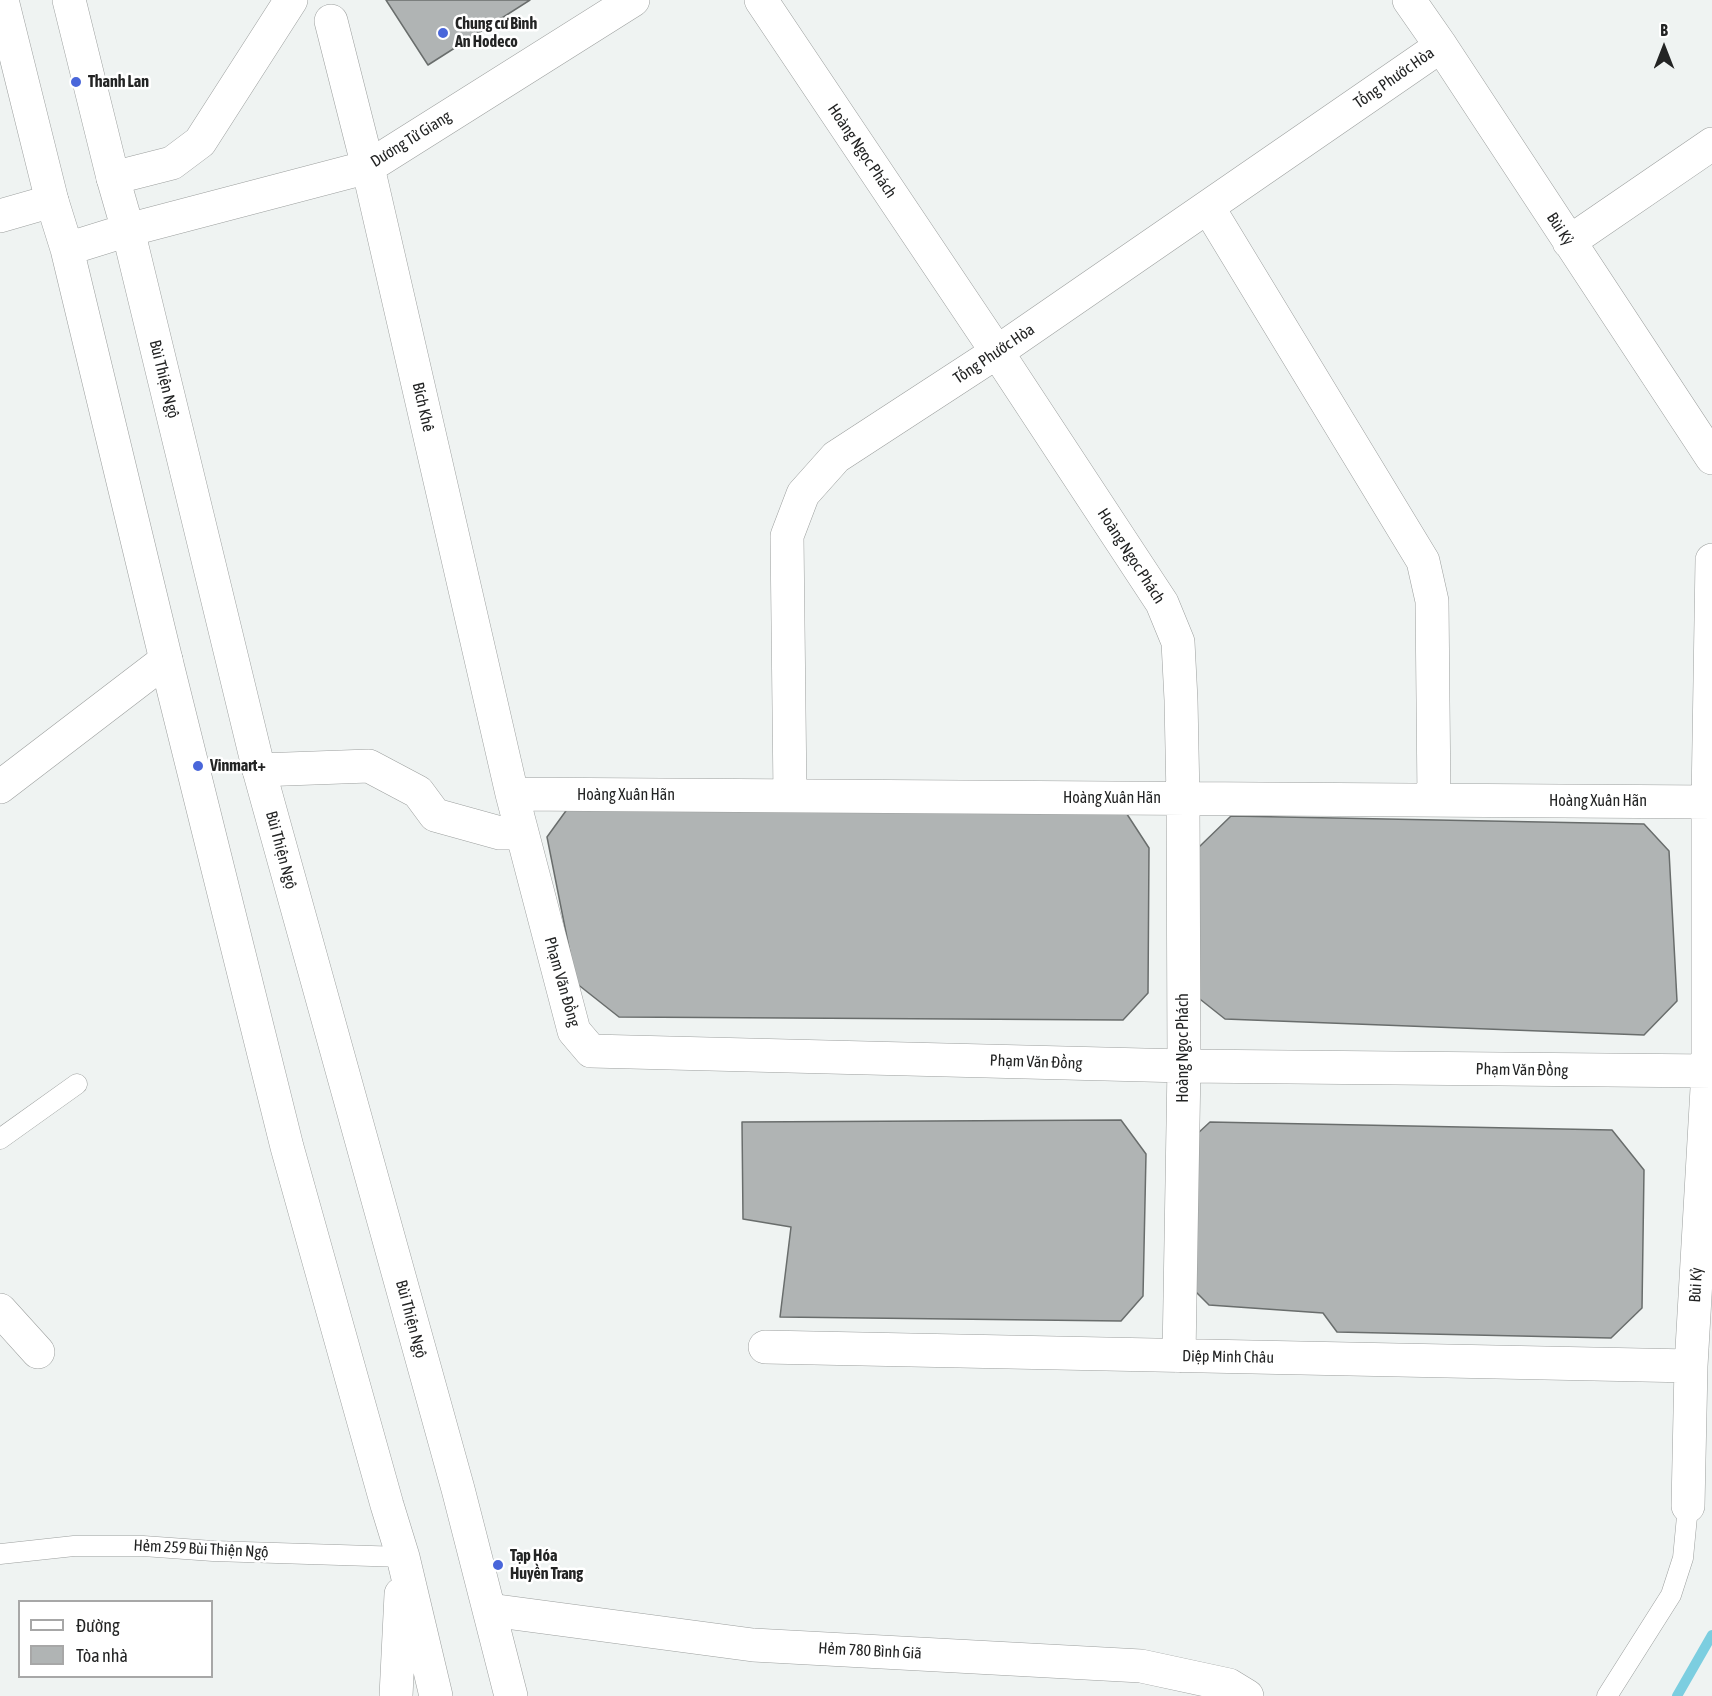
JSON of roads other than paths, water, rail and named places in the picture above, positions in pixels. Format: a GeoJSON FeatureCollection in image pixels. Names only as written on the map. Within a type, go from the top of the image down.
{"type":"FeatureCollection","features":[{"type":"Feature","properties":{"kind":"street"},"geometry":{"type":"LineString","coordinates":[[2,0],[52,201],[67,249],[287,1147],[403,1557],[436,1696]]}},
{"type":"Feature","properties":{"kind":"street","name":"Bùi Thiện Ngộ"},"geometry":{"type":"LineString","coordinates":[[69,0],[128,230],[259,771],[458,1489],[511,1696]]}},
{"type":"Feature","properties":{"kind":"street"},"geometry":{"type":"LineString","coordinates":[[113,178],[172,163],[200,142],[291,0]]}},
{"type":"Feature","properties":{"kind":"street","name":"Dương Tử Giang"},"geometry":{"type":"LineString","coordinates":[[67,249],[128,230],[368,167],[633,0]]}},
{"type":"Feature","properties":{"kind":"street","name":"Hoàng Ngọc Phách"},"geometry":{"type":"LineString","coordinates":[[761,0],[998,352],[1162,603],[1178,642],[1183,798],[1184,1066],[1179,1356]]}},
{"type":"Feature","properties":{"kind":"street","name":"Bùi Kỷ"},"geometry":{"type":"LineString","coordinates":[[1408,0],[1441,46],[1712,458]]}},
{"type":"Feature","properties":{"kind":"street","name":"Bích Khê"},"geometry":{"type":"LineString","coordinates":[[331,21],[368,167],[512,794]]}},
{"type":"Feature","properties":{"kind":"street","name":"Tống Phước Hòa"},"geometry":{"type":"LineString","coordinates":[[790,795],[787,536],[803,494],[836,457],[998,352],[1441,46]]}},
{"type":"Feature","properties":{"kind":"street"},"geometry":{"type":"LineString","coordinates":[[1569,242],[1712,144]]}},
{"type":"Feature","properties":{"kind":"street"},"geometry":{"type":"LineString","coordinates":[[0,216],[52,201]]}},
{"type":"Feature","properties":{"kind":"street"},"geometry":{"type":"LineString","coordinates":[[1208,207],[1423,561],[1432,601],[1434,800]]}},
{"type":"Feature","properties":{"kind":"street","name":"Bùi Kỷ"},"geometry":{"type":"LineString","coordinates":[[1688,1506],[1691,1366],[1710,1071],[1712,560]]}},
{"type":"Feature","properties":{"kind":"street"},"geometry":{"type":"LineString","coordinates":[[0,787],[166,660]]}},
{"type":"Feature","properties":{"kind":"street"},"geometry":{"type":"LineString","coordinates":[[259,771],[369,766],[418,792],[435,814],[500,833],[522,833]]}},
{"type":"Feature","properties":{"kind":"street","name":"Hoàng Xuân Hãn"},"geometry":{"type":"LineString","coordinates":[[512,794],[1710,802]]}},
{"type":"Feature","properties":{"kind":"street","name":"Phạm Văn Đồng"},"geometry":{"type":"LineString","coordinates":[[512,794],[574,1030],[591,1051],[1184,1066],[1710,1071]]}},
{"type":"Feature","properties":{"kind":"street"},"geometry":{"type":"LineString","coordinates":[[0,1310],[38,1352]]}},
{"type":"Feature","properties":{"kind":"street","name":"Diệp Minh Châu"},"geometry":{"type":"LineString","coordinates":[[765,1347],[1691,1366]]}},
{"type":"Feature","properties":{"kind":"street"},"geometry":{"type":"LineString","coordinates":[[396,1696],[403,1557]]}},
{"type":"Feature","properties":{"kind":"street","name":"Hẻm 780 Bình Giã"},"geometry":{"type":"LineString","coordinates":[[490,1610],[753,1645],[1141,1666],[1229,1686],[1247,1696]]}},
{"type":"Feature","properties":{"kind":"lane"},"geometry":{"type":"LineString","coordinates":[[0,1139],[76,1084]]}},
{"type":"Feature","properties":{"kind":"lane"},"geometry":{"type":"LineString","coordinates":[[1607,1696],[1671,1595],[1683,1558],[1688,1506]]}},
{"type":"Feature","properties":{"kind":"lane","name":"Hẻm 259 Bùi Thiện Ngộ"},"geometry":{"type":"LineString","coordinates":[[0,1554],[74,1546],[143,1546],[213,1551],[403,1557]]}},
{"type":"Feature","properties":{"kind":"waterway"},"geometry":{"type":"LineString","coordinates":[[1677,1696],[1712,1635]]}},
{"type":"Feature","properties":{"kind":"place","name":"Chung cư Bình An Hodeco"},"geometry":{"type":"Point","coordinates":[443,33]}},
{"type":"Feature","properties":{"kind":"place","name":"Thanh Lan"},"geometry":{"type":"Point","coordinates":[76,82]}},
{"type":"Feature","properties":{"kind":"place","name":"Vinmart+"},"geometry":{"type":"Point","coordinates":[198,766]}},
{"type":"Feature","properties":{"kind":"place","name":"Tạp Hóa Huyền Trang"},"geometry":{"type":"Point","coordinates":[498,1565]}}]}
